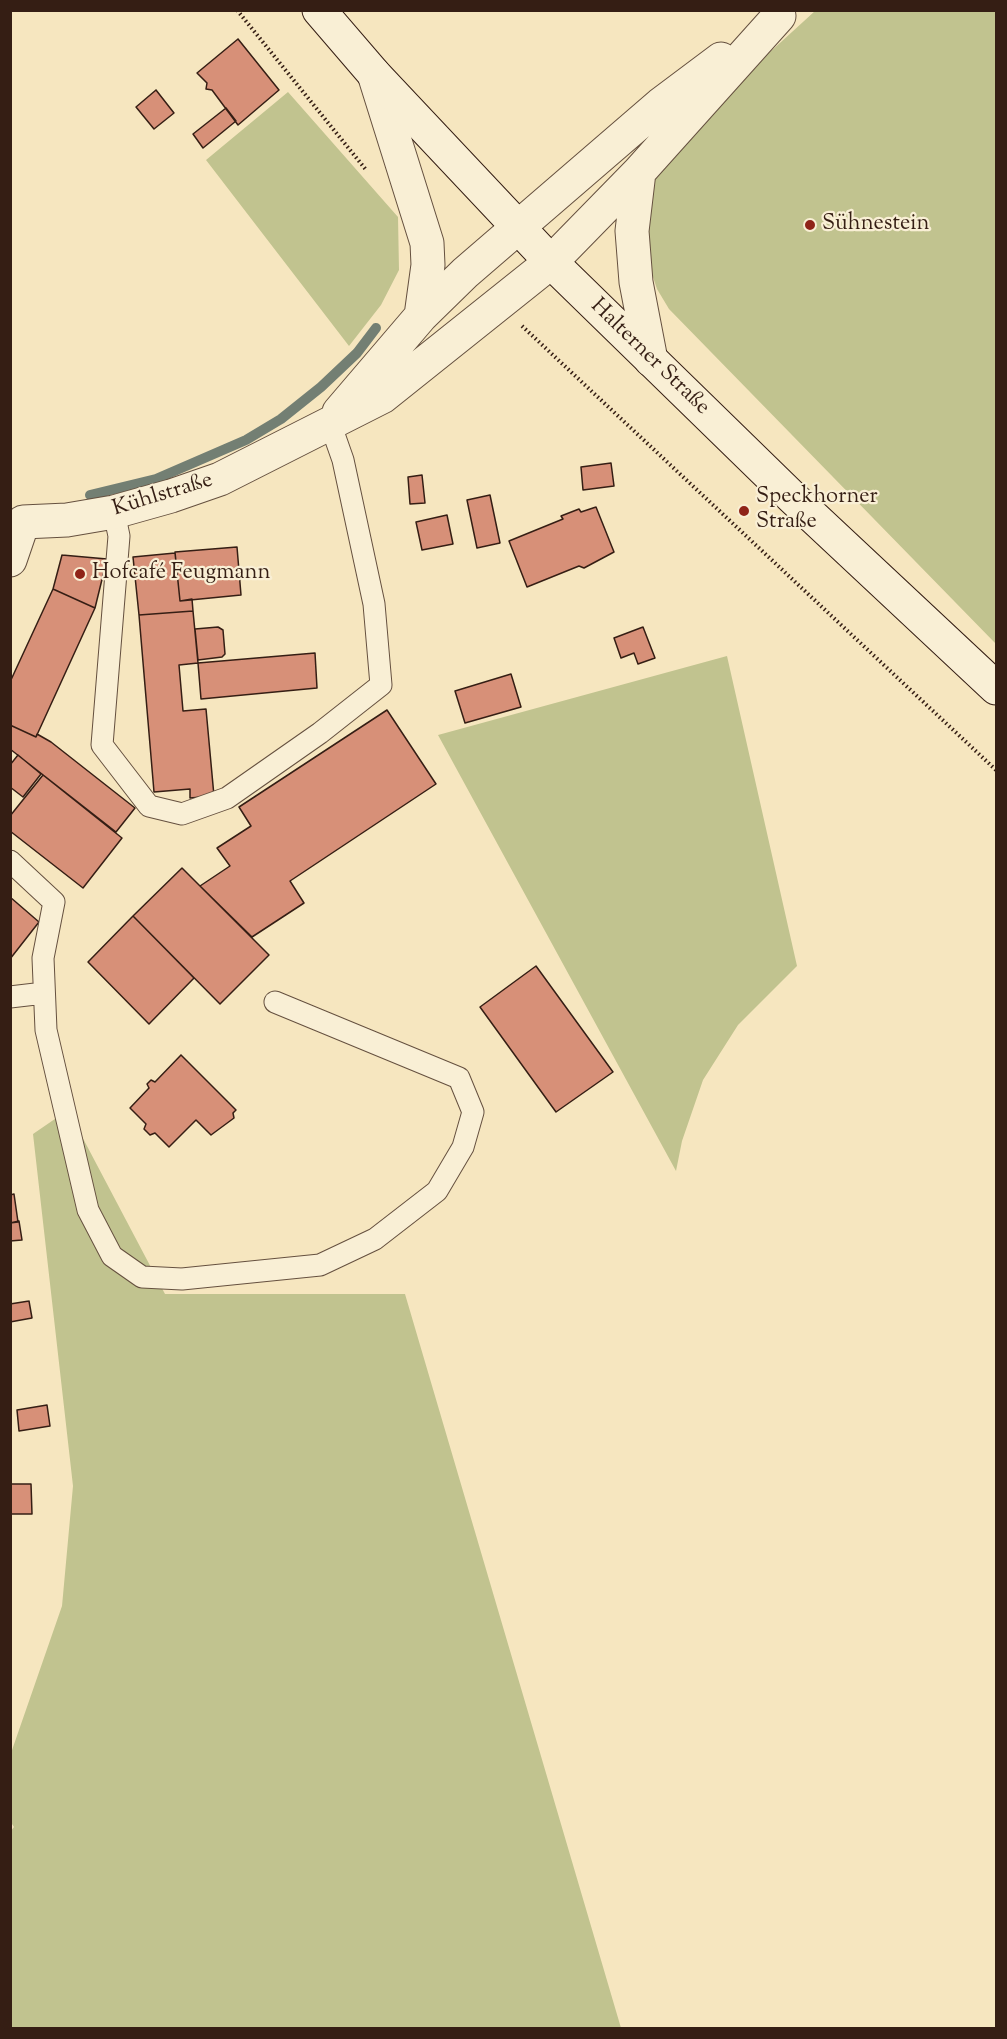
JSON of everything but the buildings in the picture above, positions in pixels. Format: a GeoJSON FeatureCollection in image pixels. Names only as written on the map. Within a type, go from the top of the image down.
{"type":"FeatureCollection","features":[{"type":"Feature","properties":{"kind":"street","name":"Halterner Straße"},"geometry":{"type":"LineString","coordinates":[[319,10],[374,74],[551,262],[834,537],[996,688]]}},
{"type":"Feature","properties":{"kind":"street"},"geometry":{"type":"LineString","coordinates":[[551,262],[639,172],[782,13]]}},
{"type":"Feature","properties":{"kind":"street"},"geometry":{"type":"LineString","coordinates":[[517,226],[662,104],[782,13]]}},
{"type":"Feature","properties":{"kind":"street"},"geometry":{"type":"LineString","coordinates":[[374,74],[427,243],[428,265],[421,316]]}},
{"type":"Feature","properties":{"kind":"street"},"geometry":{"type":"LineString","coordinates":[[639,172],[632,231],[636,282],[651,360]]}},
{"type":"Feature","properties":{"kind":"street","name":"Kühlstraße"},"geometry":{"type":"LineString","coordinates":[[330,423],[421,316],[517,226]]}},
{"type":"Feature","properties":{"kind":"street","name":"Kühlstraße"},"geometry":{"type":"LineString","coordinates":[[10,560],[16,518],[67,520],[114,512],[220,479],[381,398],[551,262]]}},
{"type":"Feature","properties":{"kind":"lane"},"geometry":{"type":"LineString","coordinates":[[114,512],[119,536],[102,745],[149,806],[182,814],[227,798],[320,733],[381,685],[374,604],[343,460],[330,423]]}},
{"type":"Feature","properties":{"kind":"lane"},"geometry":{"type":"LineString","coordinates":[[10,861],[54,902],[43,958],[46,1030],[88,1210],[112,1256],[142,1277],[182,1279],[320,1265],[375,1239],[437,1191],[463,1148],[473,1112],[459,1078],[275,1002]]}},
{"type":"Feature","properties":{"kind":"lane"},"geometry":{"type":"LineString","coordinates":[[10,997],[44,993]]}},
{"type":"Feature","properties":{"kind":"path"},"geometry":{"type":"LineString","coordinates":[[237,10],[374,180]]}},
{"type":"Feature","properties":{"kind":"path"},"geometry":{"type":"LineString","coordinates":[[499,304],[996,770]]}},
{"type":"Feature","properties":{"kind":"green space"},"geometry":{"type":"Polygon","coordinates":[[[815,11],[996,11],[996,644],[669,309],[657,289],[651,271],[645,248],[649,192],[660,167],[758,63],[815,11]]]}},
{"type":"Feature","properties":{"kind":"green space"},"geometry":{"type":"Polygon","coordinates":[[[288,92],[398,217],[399,270],[381,305],[349,346],[206,160],[288,92]]]}},
{"type":"Feature","properties":{"kind":"green space"},"geometry":{"type":"Polygon","coordinates":[[[727,656],[797,966],[738,1025],[703,1080],[682,1141],[676,1171],[438,735],[727,656]]]}},
{"type":"Feature","properties":{"kind":"green space"},"geometry":{"type":"Polygon","coordinates":[[[68,1110],[165,1294],[405,1294],[621,2028],[11,2028],[10,1832],[14,1827],[10,1821],[11,1753],[62,1606],[73,1486],[33,1134],[68,1110]]]}},
{"type":"Feature","properties":{"kind":"waterway"},"geometry":{"type":"LineString","coordinates":[[90,495],[156,479],[246,440],[281,419],[321,387],[357,353],[376,328]]}},
{"type":"Feature","properties":{"kind":"place","name":"Sühnestein"},"geometry":{"type":"Point","coordinates":[810,225]}},
{"type":"Feature","properties":{"kind":"place","name":"Speckhorner Straße"},"geometry":{"type":"Point","coordinates":[744,511]}},
{"type":"Feature","properties":{"kind":"place","name":"Hofcafé Feugmann"},"geometry":{"type":"Point","coordinates":[80,574]}}]}
